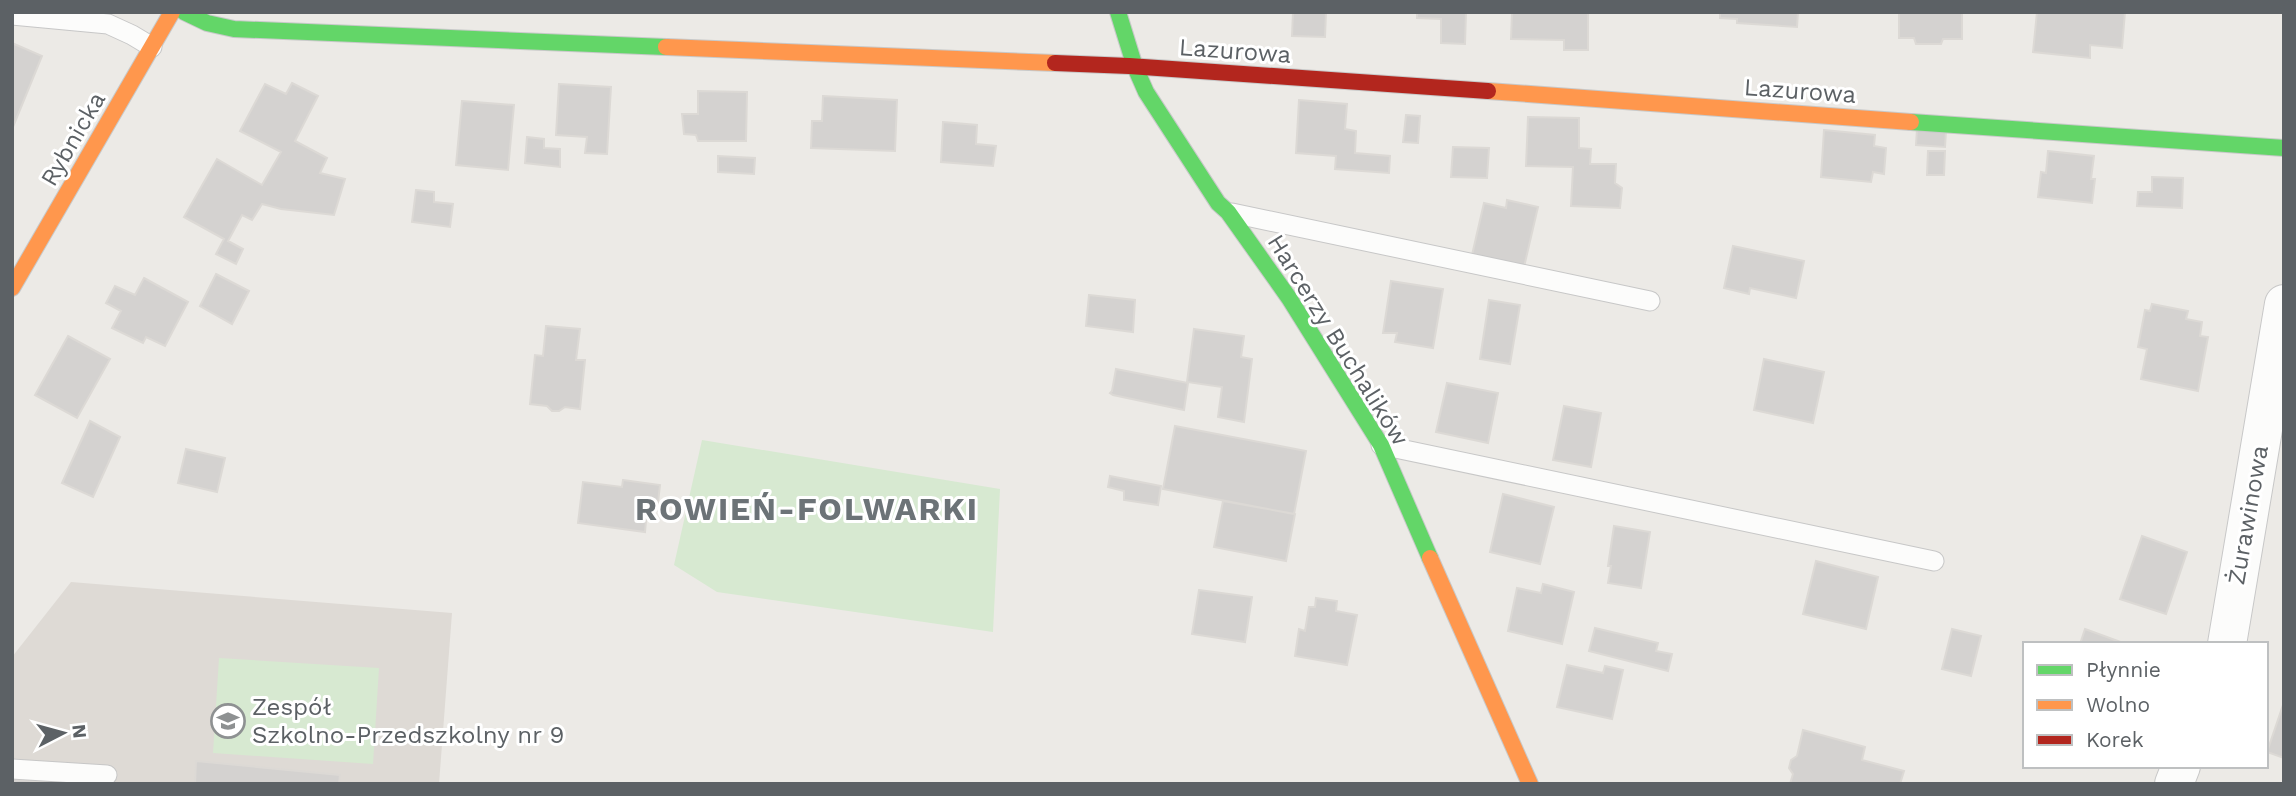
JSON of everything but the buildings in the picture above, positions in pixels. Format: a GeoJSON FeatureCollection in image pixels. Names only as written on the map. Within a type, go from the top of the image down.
{"type":"FeatureCollection","features":[{"type":"Feature","properties":{"kind":"street","name":"Rybnicka"},"geometry":{"type":"LineString","coordinates":[[12,288],[172,12]]}},
{"type":"Feature","properties":{"kind":"street","name":"Lazurowa"},"geometry":{"type":"LineString","coordinates":[[184,12],[207,23],[233,29],[1135,67],[2284,148]]}},
{"type":"Feature","properties":{"kind":"street","name":"Harcerzy Buchalików"},"geometry":{"type":"LineString","coordinates":[[1118,12],[1135,67],[1146,92],[1218,203],[1228,212],[1289,298],[1381,445],[1530,784]]}},
{"type":"Feature","properties":{"kind":"street","name":"Żurawinowa"},"geometry":{"type":"LineString","coordinates":[[2227,642],[2284,304]]}},
{"type":"Feature","properties":{"kind":"lane"},"geometry":{"type":"LineString","coordinates":[[12,15],[108,24],[152,47]]}},
{"type":"Feature","properties":{"kind":"lane"},"geometry":{"type":"LineString","coordinates":[[1228,212],[1650,301]]}},
{"type":"Feature","properties":{"kind":"lane"},"geometry":{"type":"LineString","coordinates":[[1381,445],[1934,561]]}},
{"type":"Feature","properties":{"kind":"lane"},"geometry":{"type":"LineString","coordinates":[[12,769],[107,775]]}},
{"type":"Feature","properties":{"kind":"shaded area","name":"Zespół Szkolno-Przedszkolny nr 9"},"geometry":{"type":"Polygon","coordinates":[[[71,582],[452,613],[439,784],[12,784],[12,657],[71,582]]]}},
{"type":"Feature","properties":{"kind":"green space"},"geometry":{"type":"Polygon","coordinates":[[[702,440],[1000,489],[993,632],[717,592],[674,565],[702,440]]]}},
{"type":"Feature","properties":{"kind":"green space"},"geometry":{"type":"Polygon","coordinates":[[[219,658],[379,668],[373,764],[213,753],[219,658]]]}},
{"type":"Feature","properties":{"kind":"traffic: fast"},"geometry":{"type":"LineString","coordinates":[[184,12],[207,23],[234,29],[666,47]]}},
{"type":"Feature","properties":{"kind":"traffic: fast"},"geometry":{"type":"LineString","coordinates":[[1118,12],[1135,67],[1146,92],[1218,203],[1228,212],[1289,298],[1381,445],[1430,558]]}},
{"type":"Feature","properties":{"kind":"traffic: fast"},"geometry":{"type":"LineString","coordinates":[[1911,122],[2284,148]]}},
{"type":"Feature","properties":{"kind":"traffic: slow"},"geometry":{"type":"LineString","coordinates":[[12,288],[172,12]]}},
{"type":"Feature","properties":{"kind":"traffic: slow"},"geometry":{"type":"LineString","coordinates":[[666,47],[1055,63]]}},
{"type":"Feature","properties":{"kind":"traffic: slow"},"geometry":{"type":"LineString","coordinates":[[1488,91],[1911,122]]}},
{"type":"Feature","properties":{"kind":"traffic: slow"},"geometry":{"type":"LineString","coordinates":[[1430,558],[1530,784]]}},
{"type":"Feature","properties":{"kind":"traffic: jam"},"geometry":{"type":"LineString","coordinates":[[1055,63],[1488,91]]}},
{"type":"Feature","properties":{"kind":"place","name":"Zespół Szkolno-Przedszkolny nr 9"},"geometry":{"type":"Point","coordinates":[228,721]}},
{"type":"Feature","properties":{"kind":"district","name":"ROWIEŃ-FOLWARKI"},"geometry":{"type":"Point","coordinates":[807,509]}}]}
